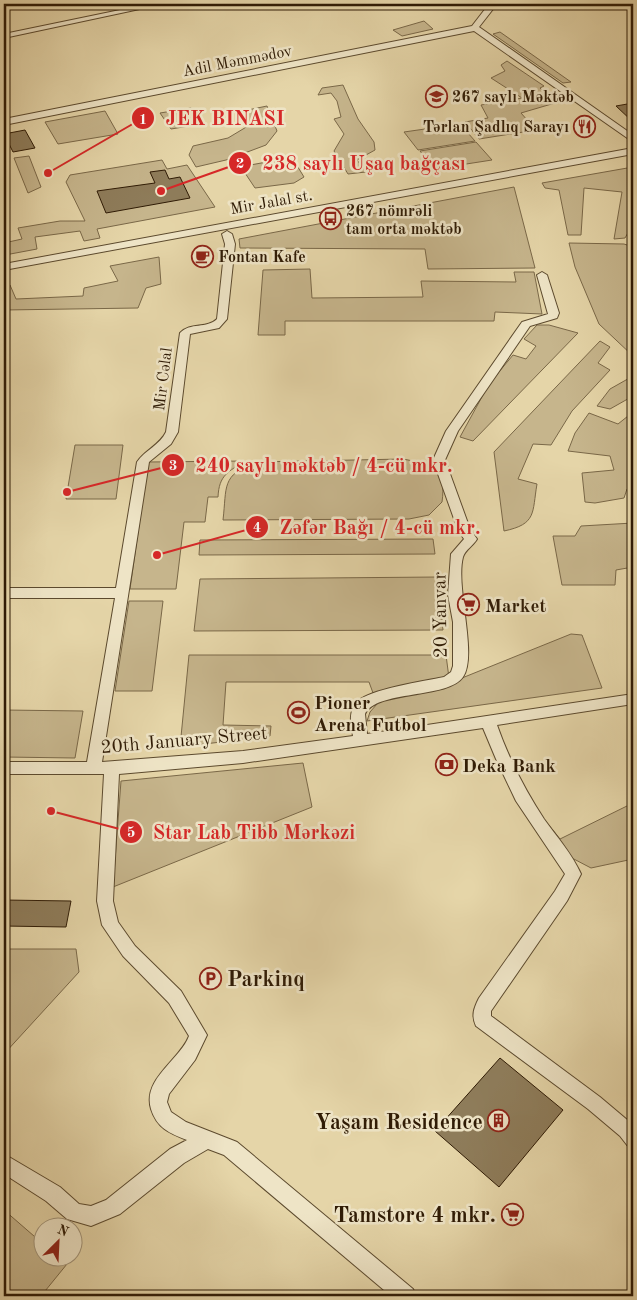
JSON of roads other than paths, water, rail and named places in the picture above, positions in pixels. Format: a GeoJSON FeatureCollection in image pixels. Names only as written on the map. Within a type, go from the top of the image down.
{"type":"FeatureCollection","features":[{"type":"Feature","properties":{"kind":"street"},"geometry":{"type":"LineString","coordinates":[[4,36],[159,4]]}},
{"type":"Feature","properties":{"kind":"street"},"geometry":{"type":"LineString","coordinates":[[494,4],[475,28],[633,139]]}},
{"type":"Feature","properties":{"kind":"street","name":"Adil Məmmədov"},"geometry":{"type":"LineString","coordinates":[[4,122],[475,28]]}},
{"type":"Feature","properties":{"kind":"street","name":"Mir Jalal st."},"geometry":{"type":"LineString","coordinates":[[4,267],[633,150]]}},
{"type":"Feature","properties":{"kind":"street","name":"Mir Jalal st."},"geometry":{"type":"LineString","coordinates":[[4,276],[633,160]]}},
{"type":"Feature","properties":{"kind":"street","name":"Mir Cəlal"},"geometry":{"type":"LineString","coordinates":[[122,593],[143,462],[150,453],[170,437],[185,333],[195,328],[218,325],[222,319],[230,244],[227,234]]}},
{"type":"Feature","properties":{"kind":"street","name":"20 Yanvar"},"geometry":{"type":"LineString","coordinates":[[361,740],[357,722],[364,704],[448,682],[459,671],[460,622],[455,595],[457,554],[470,539],[464,530],[439,460],[452,431],[526,324],[553,316],[554,312],[542,275]]}},
{"type":"Feature","properties":{"kind":"street"},"geometry":{"type":"LineString","coordinates":[[4,593],[122,593],[94,768]]}},
{"type":"Feature","properties":{"kind":"street","name":"20th January Street"},"geometry":{"type":"LineString","coordinates":[[4,768],[112,768],[218,758],[361,740],[633,698]]}},
{"type":"Feature","properties":{"kind":"street"},"geometry":{"type":"LineString","coordinates":[[488,720],[494,740],[522,799],[569,864],[572,874],[561,896],[484,1004],[482,1020],[594,1103],[626,1130],[633,1139]]}},
{"type":"Feature","properties":{"kind":"street"},"geometry":{"type":"LineString","coordinates":[[112,768],[105,901],[110,925],[129,951],[175,997],[198,1036],[194,1049],[162,1087],[157,1101],[162,1115],[170,1123],[230,1148],[406,1296]]}},
{"type":"Feature","properties":{"kind":"street"},"geometry":{"type":"LineString","coordinates":[[4,1162],[53,1194],[74,1212],[92,1216],[113,1208],[177,1156],[207,1140]]}},
{"type":"Feature","properties":{"kind":"place","name":"267 saylı Məktəb"},"geometry":{"type":"Point","coordinates":[436,96]}},
{"type":"Feature","properties":{"kind":"place","name":"Tərlan Şadlıq Sarayı"},"geometry":{"type":"Point","coordinates":[585,126]}},
{"type":"Feature","properties":{"kind":"place","name":"JEK BINASI"},"geometry":{"type":"Point","coordinates":[48,173]}},
{"type":"Feature","properties":{"kind":"place","name":"238 saylı Uşaq bağçası"},"geometry":{"type":"Point","coordinates":[161,191]}},
{"type":"Feature","properties":{"kind":"place","name":"267 nömrəli tam orta məktəb"},"geometry":{"type":"Point","coordinates":[330,219]}},
{"type":"Feature","properties":{"kind":"place","name":"Fontan Kafe"},"geometry":{"type":"Point","coordinates":[202,256]}},
{"type":"Feature","properties":{"kind":"place","name":"240 saylı məktəb / 4-cü mkr."},"geometry":{"type":"Point","coordinates":[67,492]}},
{"type":"Feature","properties":{"kind":"place","name":"Zəfər Bağı / 4-cü mkr."},"geometry":{"type":"Point","coordinates":[157,555]}},
{"type":"Feature","properties":{"kind":"place","name":"Market"},"geometry":{"type":"Point","coordinates":[469,605]}},
{"type":"Feature","properties":{"kind":"place","name":"Pioner Arena Futbol"},"geometry":{"type":"Point","coordinates":[298,713]}},
{"type":"Feature","properties":{"kind":"place","name":"Deka Bank"},"geometry":{"type":"Point","coordinates":[446,765]}},
{"type":"Feature","properties":{"kind":"place","name":"Star Lab Tibb Mәrkәzi"},"geometry":{"type":"Point","coordinates":[51,811]}},
{"type":"Feature","properties":{"kind":"place","name":"Parkinq"},"geometry":{"type":"Point","coordinates":[211,978]}},
{"type":"Feature","properties":{"kind":"place","name":"Yaşam Residence"},"geometry":{"type":"Point","coordinates":[499,1121]}},
{"type":"Feature","properties":{"kind":"place","name":"Tamstore 4 mkr."},"geometry":{"type":"Point","coordinates":[512,1214]}}]}
